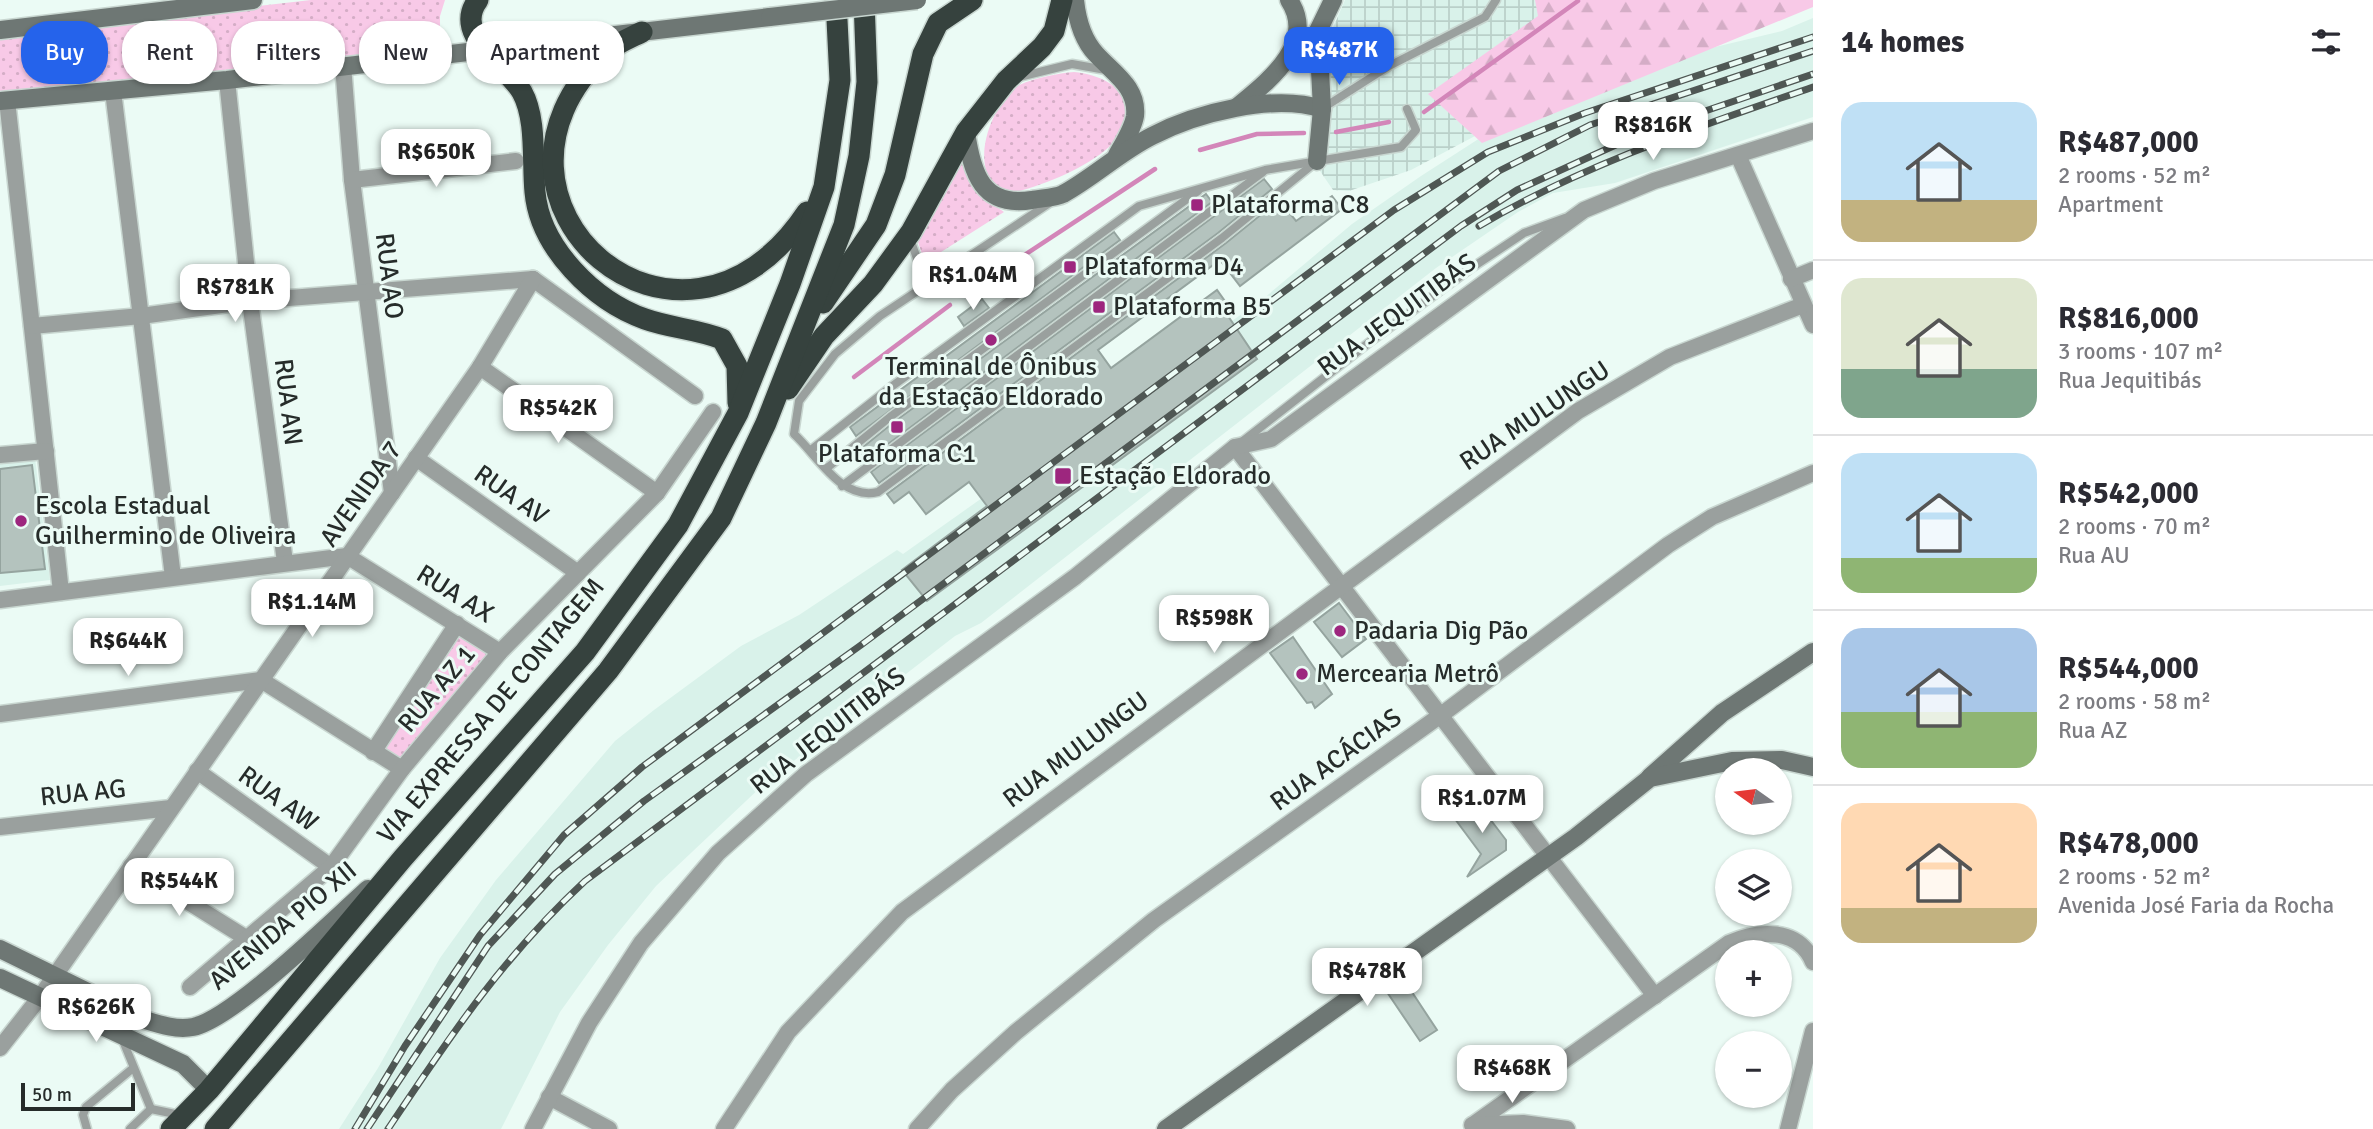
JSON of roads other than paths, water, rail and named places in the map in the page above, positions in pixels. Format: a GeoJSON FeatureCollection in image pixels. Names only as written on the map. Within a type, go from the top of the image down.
{"type":"FeatureCollection","features":[{"type":"Feature","properties":{"kind":"highway"},"geometry":{"type":"LineString","coordinates":[[471,21],[478,0]]}},
{"type":"Feature","properties":{"kind":"highway","name":"VIA EXPRESSA DE CONTAGEM"},"geometry":{"type":"LineString","coordinates":[[177,1122],[209,1090],[403,858],[585,652],[678,525],[738,414],[790,284],[824,187],[840,80],[836,0]]}},
{"type":"Feature","properties":{"kind":"highway"},"geometry":{"type":"LineString","coordinates":[[215,1129],[608,671],[721,518],[766,423],[844,225],[859,156],[867,82],[864,0]]}},
{"type":"Feature","properties":{"kind":"highway"},"geometry":{"type":"LineString","coordinates":[[799,339],[876,225],[895,176],[923,54],[938,23],[972,0]]}},
{"type":"Feature","properties":{"kind":"highway"},"geometry":{"type":"LineString","coordinates":[[766,423],[824,336],[873,284],[909,235],[967,132],[1006,81],[1054,32],[1062,0]]}},
{"type":"Feature","properties":{"kind":"highway"},"geometry":{"type":"LineString","coordinates":[[642,32],[607,51],[574,88],[558,129],[552,160],[559,202],[576,234],[600,260],[635,282],[667,290],[728,281],[759,267],[790,238],[824,187]]}},
{"type":"Feature","properties":{"kind":"highway"},"geometry":{"type":"LineString","coordinates":[[517,84],[524,96],[530,120],[536,206],[545,231],[562,258],[608,300],[642,318],[722,340],[737,366],[738,414]]}},
{"type":"Feature","properties":{"kind":"main road"},"geometry":{"type":"LineString","coordinates":[[0,30],[189,3],[253,0]]}},
{"type":"Feature","properties":{"kind":"main road"},"geometry":{"type":"LineString","coordinates":[[624,34],[917,0]]}},
{"type":"Feature","properties":{"kind":"main road"},"geometry":{"type":"LineString","coordinates":[[1075,0],[1077,19],[1085,36],[1096,54],[1116,71],[1133,95],[1135,116],[1116,156]]}},
{"type":"Feature","properties":{"kind":"main road"},"geometry":{"type":"LineString","coordinates":[[1237,107],[1272,77],[1292,51],[1298,23],[1289,0]]}},
{"type":"Feature","properties":{"kind":"main road"},"geometry":{"type":"LineString","coordinates":[[1317,161],[1322,109],[1318,31],[1333,0]]}},
{"type":"Feature","properties":{"kind":"main road"},"geometry":{"type":"LineString","coordinates":[[345,65],[466,52]]}},
{"type":"Feature","properties":{"kind":"main road"},"geometry":{"type":"LineString","coordinates":[[4,101],[231,79]]}},
{"type":"Feature","properties":{"kind":"main road"},"geometry":{"type":"LineString","coordinates":[[967,132],[975,176],[1003,200],[1020,202],[1061,195],[1116,156],[1155,134],[1237,107],[1292,102],[1322,109]]}},
{"type":"Feature","properties":{"kind":"main road"},"geometry":{"type":"LineString","coordinates":[[1166,1129],[1576,837],[1650,778],[1721,713],[1813,652]]}},
{"type":"Feature","properties":{"kind":"main road"},"geometry":{"type":"LineString","coordinates":[[1650,778],[1732,761],[1782,760],[1813,766]]}},
{"type":"Feature","properties":{"kind":"main road","name":"AVENIDA PIO XII"},"geometry":{"type":"LineString","coordinates":[[0,949],[153,1023],[177,1028],[194,1027],[236,1004],[403,858]]}},
{"type":"Feature","properties":{"kind":"main road"},"geometry":{"type":"LineString","coordinates":[[0,978],[183,1064],[209,1090]]}},
{"type":"Feature","properties":{"kind":"street","name":"RUA AN"},"geometry":{"type":"LineString","coordinates":[[227,80],[250,301],[285,562]]}},
{"type":"Feature","properties":{"kind":"street","name":"RUA AO"},"geometry":{"type":"LineString","coordinates":[[344,84],[352,180],[391,493]]}},
{"type":"Feature","properties":{"kind":"street"},"geometry":{"type":"LineString","coordinates":[[113,91],[173,577]]}},
{"type":"Feature","properties":{"kind":"street"},"geometry":{"type":"LineString","coordinates":[[4,101],[61,592]]}},
{"type":"Feature","properties":{"kind":"street","name":"RUA JEQUITIBÁS"},"geometry":{"type":"LineString","coordinates":[[533,1129],[589,1023],[640,943],[718,853],[806,774],[1075,577],[1235,447],[1270,439],[1584,210],[1654,181],[1813,131]]}},
{"type":"Feature","properties":{"kind":"street"},"geometry":{"type":"LineString","coordinates":[[1738,155],[1813,325]]}},
{"type":"Feature","properties":{"kind":"street"},"geometry":{"type":"LineString","coordinates":[[352,180],[516,161]]}},
{"type":"Feature","properties":{"kind":"street"},"geometry":{"type":"LineString","coordinates":[[1791,279],[1813,270]]}},
{"type":"Feature","properties":{"kind":"street"},"geometry":{"type":"LineString","coordinates":[[32,326],[141,316],[250,301],[533,279],[695,396]]}},
{"type":"Feature","properties":{"kind":"street","name":"AVENIDA 7"},"geometry":{"type":"LineString","coordinates":[[0,1048],[40,997],[480,367],[533,279]]}},
{"type":"Feature","properties":{"kind":"street","name":"RUA MULUNGU"},"geometry":{"type":"LineString","coordinates":[[724,1129],[788,1032],[902,912],[1342,583],[1578,411],[1670,358],[1803,305]]}},
{"type":"Feature","properties":{"kind":"street"},"geometry":{"type":"LineString","coordinates":[[480,367],[657,493]]}},
{"type":"Feature","properties":{"kind":"street","name":"RUA AZ 1"},"geometry":{"type":"LineString","coordinates":[[190,988],[331,867],[402,769],[500,652],[657,493],[713,412]]}},
{"type":"Feature","properties":{"kind":"street"},"geometry":{"type":"LineString","coordinates":[[1235,447],[1342,583],[1655,996]]}},
{"type":"Feature","properties":{"kind":"street"},"geometry":{"type":"LineString","coordinates":[[0,455],[46,451]]}},
{"type":"Feature","properties":{"kind":"street","name":"RUA AV"},"geometry":{"type":"LineString","coordinates":[[416,458],[578,573]]}},
{"type":"Feature","properties":{"kind":"street","name":"RUA ACÁCIAS"},"geometry":{"type":"LineString","coordinates":[[917,1129],[952,1090],[1016,1032],[1154,920],[1441,715],[1668,545],[1712,517],[1813,473]]}},
{"type":"Feature","properties":{"kind":"street"},"geometry":{"type":"LineString","coordinates":[[0,600],[347,556]]}},
{"type":"Feature","properties":{"kind":"street","name":"RUA AX"},"geometry":{"type":"LineString","coordinates":[[347,556],[500,652]]}},
{"type":"Feature","properties":{"kind":"street"},"geometry":{"type":"LineString","coordinates":[[373,752],[457,624]]}},
{"type":"Feature","properties":{"kind":"street"},"geometry":{"type":"LineString","coordinates":[[0,714],[261,680],[402,769]]}},
{"type":"Feature","properties":{"kind":"street","name":"RUA AW"},"geometry":{"type":"LineString","coordinates":[[197,771],[331,867]]}},
{"type":"Feature","properties":{"kind":"street","name":"RUA AG"},"geometry":{"type":"LineString","coordinates":[[0,827],[171,808]]}},
{"type":"Feature","properties":{"kind":"street"},"geometry":{"type":"LineString","coordinates":[[131,866],[246,938]]}},
{"type":"Feature","properties":{"kind":"street"},"geometry":{"type":"LineString","coordinates":[[1470,1126],[1729,943],[1750,934],[1784,937],[1799,944],[1813,962]]}},
{"type":"Feature","properties":{"kind":"street"},"geometry":{"type":"LineString","coordinates":[[1788,1129],[1813,1031]]}},
{"type":"Feature","properties":{"kind":"street"},"geometry":{"type":"LineString","coordinates":[[549,1097],[609,1129]]}},
{"type":"Feature","properties":{"kind":"street"},"geometry":{"type":"LineString","coordinates":[[1470,1126],[1523,1124],[1567,1129]]}},
{"type":"Feature","properties":{"kind":"lane"},"geometry":{"type":"LineString","coordinates":[[1322,109],[1389,66],[1485,17],[1496,0]]}},
{"type":"Feature","properties":{"kind":"lane"},"geometry":{"type":"LineString","coordinates":[[1006,81],[1072,64],[1116,71]]}},
{"type":"Feature","properties":{"kind":"lane"},"geometry":{"type":"LineString","coordinates":[[811,450],[891,387],[1139,205],[1265,170],[1401,147],[1416,131],[1407,109]]}},
{"type":"Feature","properties":{"kind":"lane"},"geometry":{"type":"LineString","coordinates":[[1061,195],[880,316],[835,354],[800,401],[794,434],[842,486],[864,495],[878,492],[1222,238],[1317,161]]}},
{"type":"Feature","properties":{"kind":"lane"},"geometry":{"type":"LineString","coordinates":[[842,486],[1265,170]]}},
{"type":"Feature","properties":{"kind":"lane"},"geometry":{"type":"LineString","coordinates":[[827,468],[899,411],[1206,185]]}},
{"type":"Feature","properties":{"kind":"lane"},"geometry":{"type":"LineString","coordinates":[[909,235],[918,261],[944,272]]}},
{"type":"Feature","properties":{"kind":"lane"},"geometry":{"type":"LineString","coordinates":[[120,1034],[132,1069],[151,1109],[177,1122]]}},
{"type":"Feature","properties":{"kind":"lane"},"geometry":{"type":"LineString","coordinates":[[87,1129],[83,1115],[86,1107],[132,1069]]}},
{"type":"Feature","properties":{"kind":"lane"},"geometry":{"type":"LineString","coordinates":[[130,1129],[151,1109]]}},
{"type":"Feature","properties":{"kind":"waterway"},"geometry":{"type":"LineString","coordinates":[[1424,112],[1578,1]]}},
{"type":"Feature","properties":{"kind":"waterway"},"geometry":{"type":"LineString","coordinates":[[1336,132],[1389,122]]}},
{"type":"Feature","properties":{"kind":"waterway"},"geometry":{"type":"LineString","coordinates":[[1200,150],[1257,134],[1304,133]]}},
{"type":"Feature","properties":{"kind":"waterway"},"geometry":{"type":"LineString","coordinates":[[979,285],[1155,169]]}},
{"type":"Feature","properties":{"kind":"waterway"},"geometry":{"type":"LineString","coordinates":[[854,377],[950,305]]}},
{"type":"Feature","properties":{"kind":"railway"},"geometry":{"type":"LineString","coordinates":[[355,1129],[405,1046],[480,935],[564,835],[642,767],[1394,210],[1488,152],[1585,113],[1813,37]]}},
{"type":"Feature","properties":{"kind":"railway"},"geometry":{"type":"LineString","coordinates":[[367,1129],[488,946],[555,874],[644,801],[861,645],[1499,171],[1590,125],[1813,51]]}},
{"type":"Feature","properties":{"kind":"railway"},"geometry":{"type":"LineString","coordinates":[[388,1129],[502,969],[585,881],[1461,226],[1517,190],[1644,132],[1813,74]]}},
{"type":"Feature","properties":{"kind":"railway"},"geometry":{"type":"LineString","coordinates":[[1479,226],[1600,165],[1684,132],[1813,87]]}},
{"type":"Feature","properties":{"kind":"place","name":"Plataforma C8"},"geometry":{"type":"Point","coordinates":[1197,205]}},
{"type":"Feature","properties":{"kind":"place","name":"Plataforma D4"},"geometry":{"type":"Point","coordinates":[1070,267]}},
{"type":"Feature","properties":{"kind":"place","name":"Plataforma B5"},"geometry":{"type":"Point","coordinates":[1099,307]}},
{"type":"Feature","properties":{"kind":"place","name":"Terminal de Ônibus da Estação Eldorado"},"geometry":{"type":"Point","coordinates":[991,340]}},
{"type":"Feature","properties":{"kind":"place","name":"Plataforma C1"},"geometry":{"type":"Point","coordinates":[897,427]}},
{"type":"Feature","properties":{"kind":"place","name":"Estação Eldorado"},"geometry":{"type":"Point","coordinates":[1063,476]}},
{"type":"Feature","properties":{"kind":"place","name":"Escola Estadual Guilhermino de Oliveira"},"geometry":{"type":"Point","coordinates":[21,521]}},
{"type":"Feature","properties":{"kind":"place","name":"Padaria Dig Pão"},"geometry":{"type":"Point","coordinates":[1340,631]}},
{"type":"Feature","properties":{"kind":"place","name":"Mercearia Metrô"},"geometry":{"type":"Point","coordinates":[1302,674]}}]}
